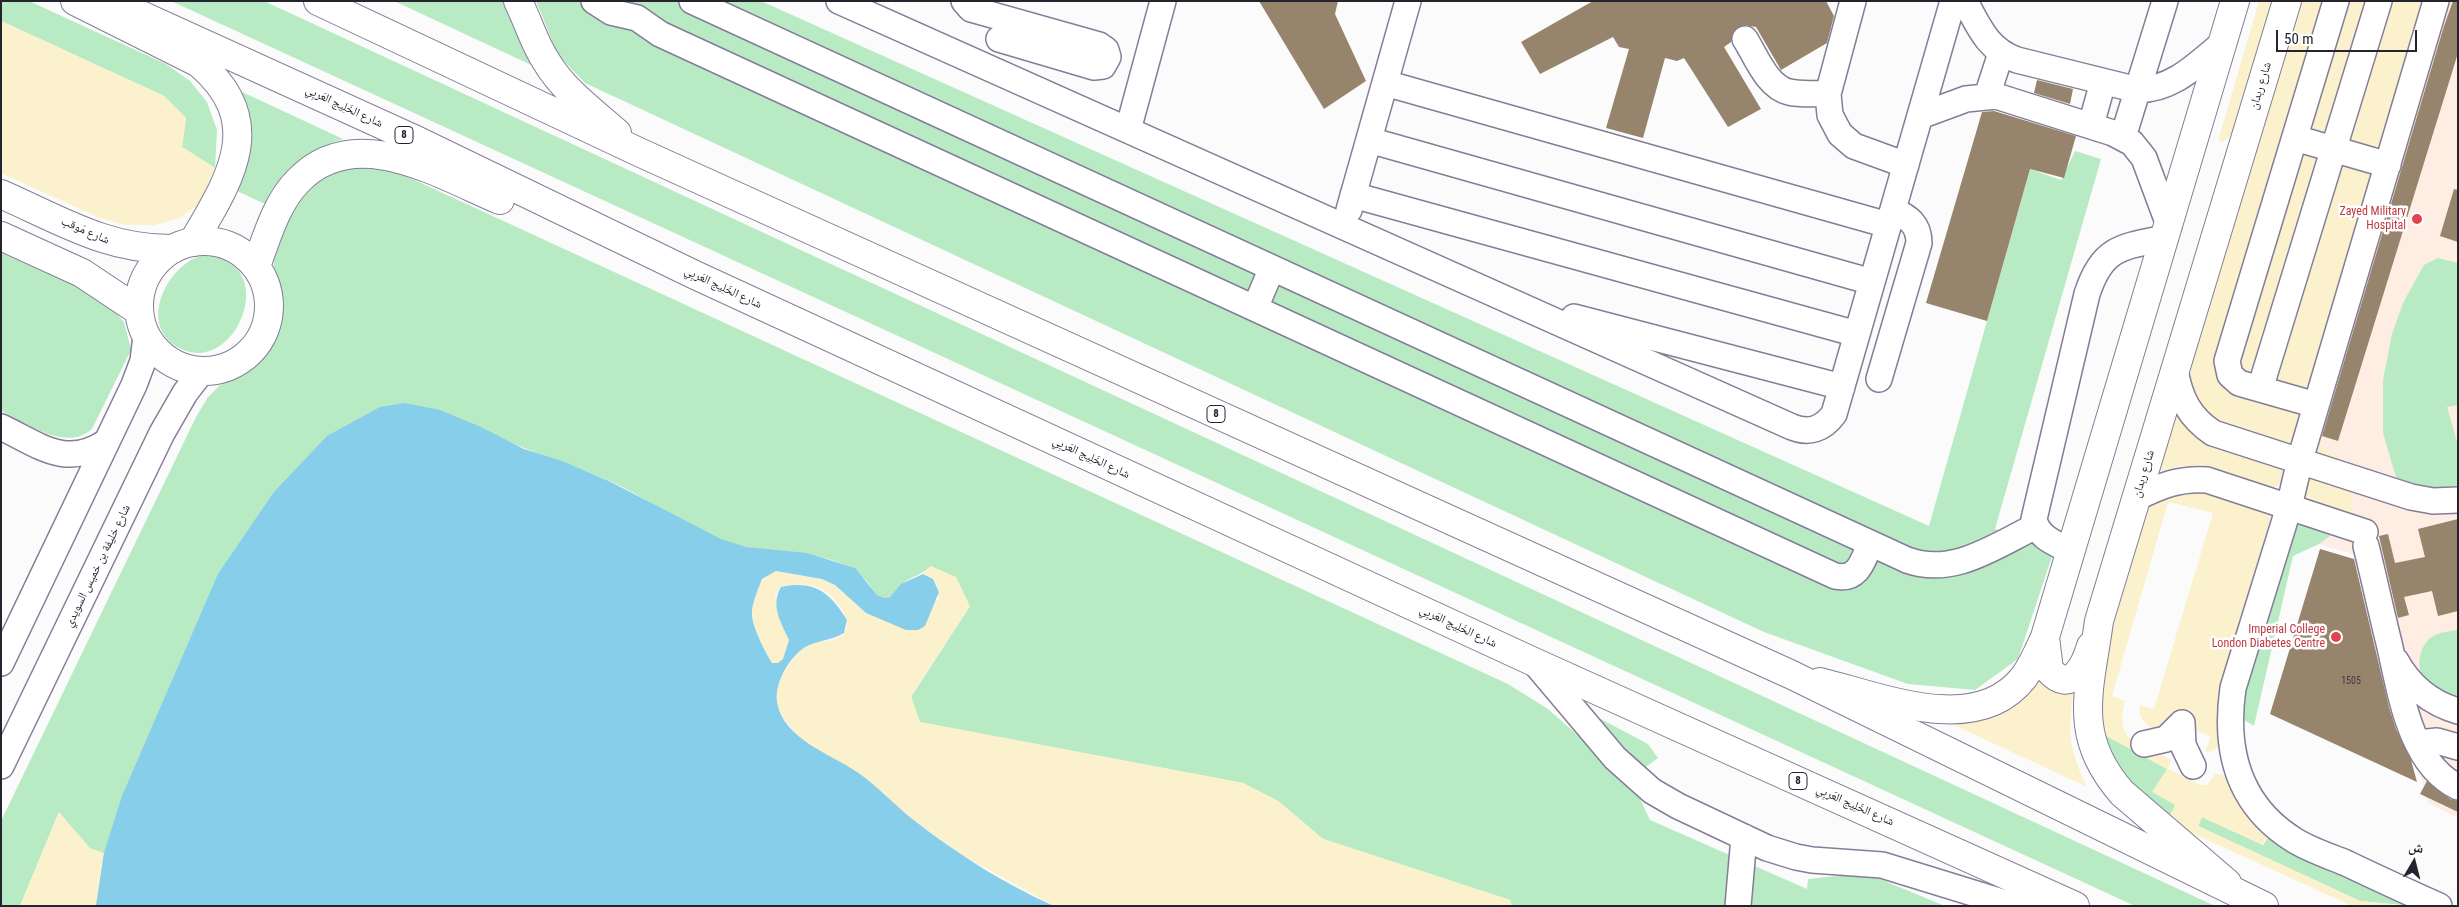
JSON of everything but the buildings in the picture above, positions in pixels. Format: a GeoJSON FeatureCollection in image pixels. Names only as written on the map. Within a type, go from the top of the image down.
{"type":"FeatureCollection","features":[{"type":"Feature","properties":{"kind":"main road"},"geometry":{"type":"LineString","coordinates":[[75,1],[199,63],[212,74],[236,117],[237,143],[232,172],[183,245]]}},
{"type":"Feature","properties":{"kind":"main road","name":"شارع الخَلِيج العَربِي"},"geometry":{"type":"LineString","coordinates":[[110,1],[418,141],[695,275],[1534,662],[2068,902]]}},
{"type":"Feature","properties":{"kind":"main road","name":"8"},"geometry":{"type":"LineString","coordinates":[[318,1],[641,153],[1792,675],[2253,901]]}},
{"type":"Feature","properties":{"kind":"main road"},"geometry":{"type":"LineString","coordinates":[[518,1],[545,60],[555,75],[572,94],[641,153]]}},
{"type":"Feature","properties":{"kind":"main road"},"geometry":{"type":"LineString","coordinates":[[1792,675],[1929,709],[1974,709],[1994,702],[2009,692],[2024,677],[2045,636],[2235,1]]}},
{"type":"Feature","properties":{"kind":"main road","name":"شارع ربدان"},"geometry":{"type":"LineString","coordinates":[[2253,901],[2122,793],[2108,777],[2098,760],[2087,726],[2099,621],[2287,1]]}},
{"type":"Feature","properties":{"kind":"main road"},"geometry":{"type":"LineString","coordinates":[[256,266],[275,215],[298,180],[329,160],[343,155],[373,153],[405,160],[522,210],[695,275]]}},
{"type":"Feature","properties":{"kind":"main road","name":"شارع مَوقب"},"geometry":{"type":"LineString","coordinates":[[1,194],[108,242],[143,248],[183,245]]}},
{"type":"Feature","properties":{"kind":"main road"},"geometry":{"type":"LineString","coordinates":[[1,236],[82,273],[143,323]]}},
{"type":"Feature","properties":{"kind":"main road"},"geometry":{"type":"LineString","coordinates":[[211,241],[228,245],[243,254],[256,266],[265,282],[269,299],[268,318],[262,335],[252,350],[238,362],[221,368],[202,371],[185,368],[170,361],[157,350],[143,323],[140,292],[147,275],[158,260],[183,245],[211,241]]}},
{"type":"Feature","properties":{"kind":"main road"},"geometry":{"type":"LineString","coordinates":[[2045,636],[2049,670],[2056,676],[2069,678],[2080,672],[2085,665],[2099,621]]}},
{"type":"Feature","properties":{"kind":"street"},"geometry":{"type":"LineString","coordinates":[[594,1],[611,12],[641,10],[660,34],[1835,576],[1848,577],[1854,574],[1859,569],[1870,544]]}},
{"type":"Feature","properties":{"kind":"street"},"geometry":{"type":"LineString","coordinates":[[692,1],[1870,544],[1923,566],[1943,566],[1964,562],[2036,526]]}},
{"type":"Feature","properties":{"kind":"street"},"geometry":{"type":"LineString","coordinates":[[839,1],[1801,430],[1810,431],[1828,422],[1834,414],[1953,1]]}},
{"type":"Feature","properties":{"kind":"street"},"geometry":{"type":"LineString","coordinates":[[964,1],[971,9],[1002,29],[991,69]]}},
{"type":"Feature","properties":{"kind":"street"},"geometry":{"type":"LineString","coordinates":[[1128,130],[1163,1]]}},
{"type":"Feature","properties":{"kind":"street"},"geometry":{"type":"LineString","coordinates":[[1344,227],[1408,1]]}},
{"type":"Feature","properties":{"kind":"street"},"geometry":{"type":"LineString","coordinates":[[1853,1],[1828,94],[1830,115],[1846,140],[1854,146],[1906,165]]}},
{"type":"Feature","properties":{"kind":"street"},"geometry":{"type":"LineString","coordinates":[[1965,1],[1983,36],[2001,53],[2138,90],[2152,90],[2174,82],[2223,43]]}},
{"type":"Feature","properties":{"kind":"street"},"geometry":{"type":"LineString","coordinates":[[2123,137],[2166,1]]}},
{"type":"Feature","properties":{"kind":"street"},"geometry":{"type":"LineString","coordinates":[[2316,405],[2260,389],[2234,379],[2228,368],[2227,361],[2336,1]]}},
{"type":"Feature","properties":{"kind":"street"},"geometry":{"type":"LineString","coordinates":[[2260,389],[2379,1]]}},
{"type":"Feature","properties":{"kind":"street"},"geometry":{"type":"LineString","coordinates":[[2436,1],[2300,460],[2289,507],[2233,688],[2229,717],[2231,746],[2236,766],[2248,792],[2259,809],[2273,823],[2294,840],[2439,906]]}},
{"type":"Feature","properties":{"kind":"street"},"geometry":{"type":"LineString","coordinates":[[1745,39],[1771,80],[1782,90],[1828,94]]}},
{"type":"Feature","properties":{"kind":"street"},"geometry":{"type":"LineString","coordinates":[[1987,96],[2001,53]]}},
{"type":"Feature","properties":{"kind":"street"},"geometry":{"type":"LineString","coordinates":[[2091,125],[2103,82]]}},
{"type":"Feature","properties":{"kind":"street"},"geometry":{"type":"LineString","coordinates":[[1385,83],[1890,218],[1903,215],[1918,230],[1919,243],[1879,379]]}},
{"type":"Feature","properties":{"kind":"street"},"geometry":{"type":"LineString","coordinates":[[1920,116],[1966,99],[1987,96],[2003,98],[2091,125],[2123,137],[2139,150],[2149,166],[2167,231],[2120,249],[2104,259],[2094,274],[2034,511],[2036,526],[2044,537],[2071,551]]}},
{"type":"Feature","properties":{"kind":"street"},"geometry":{"type":"LineString","coordinates":[[2295,138],[2388,165]]}},
{"type":"Feature","properties":{"kind":"street"},"geometry":{"type":"LineString","coordinates":[[1369,140],[1872,282]]}},
{"type":"Feature","properties":{"kind":"street"},"geometry":{"type":"LineString","coordinates":[[1353,195],[1857,334]]}},
{"type":"Feature","properties":{"kind":"street"},"geometry":{"type":"LineString","coordinates":[[1255,308],[1272,268]]}},
{"type":"Feature","properties":{"kind":"street"},"geometry":{"type":"LineString","coordinates":[[1504,298],[1842,387]]}},
{"type":"Feature","properties":{"kind":"street"},"geometry":{"type":"LineString","coordinates":[[1,663],[137,379],[146,348],[143,323]]}},
{"type":"Feature","properties":{"kind":"street"},"geometry":{"type":"LineString","coordinates":[[2175,370],[2182,400],[2200,424],[2213,433],[2422,499],[2444,502],[2458,500]]}},
{"type":"Feature","properties":{"kind":"street","name":"شارع خليفة بن خميس السويدي"},"geometry":{"type":"LineString","coordinates":[[1,766],[162,433],[185,393],[202,371]]}},
{"type":"Feature","properties":{"kind":"street"},"geometry":{"type":"LineString","coordinates":[[1,427],[60,455],[84,453],[106,442]]}},
{"type":"Feature","properties":{"kind":"street"},"geometry":{"type":"LineString","coordinates":[[60,455],[73,474],[80,496]]}},
{"type":"Feature","properties":{"kind":"street"},"geometry":{"type":"LineString","coordinates":[[2136,498],[2172,482],[2189,479],[2207,480],[2289,507],[2366,539],[2400,696],[2418,743],[2434,770],[2458,787]]}},
{"type":"Feature","properties":{"kind":"street"},"geometry":{"type":"LineString","coordinates":[[2390,650],[2403,673],[2424,695],[2443,707],[2458,711]]}},
{"type":"Feature","properties":{"kind":"street"},"geometry":{"type":"LineString","coordinates":[[1534,662],[1615,758],[1646,787],[1678,806],[1767,848],[1812,860],[1882,865],[1896,868],[2002,902],[2023,904],[2068,902]]}},
{"type":"Feature","properties":{"kind":"street"},"geometry":{"type":"LineString","coordinates":[[2144,744],[2166,739],[2182,723],[2183,745],[2193,766]]}},
{"type":"Feature","properties":{"kind":"street"},"geometry":{"type":"LineString","coordinates":[[2418,743],[2437,741],[2458,747]]}},
{"type":"Feature","properties":{"kind":"street"},"geometry":{"type":"LineString","coordinates":[[1739,904],[1744,837]]}},
{"type":"Feature","properties":{"kind":"shaded area","name":"Zayed Military Hospital"},"geometry":{"type":"Polygon","coordinates":[[[2444,1],[2458,1],[2458,818],[2428,803],[2361,556],[2319,544],[2308,437],[2444,1]]]}},
{"type":"Feature","properties":{"kind":"green space"},"geometry":{"type":"Polygon","coordinates":[[[1,1],[29,1],[166,64],[190,81],[207,102],[217,130],[215,168],[182,147],[186,118],[164,96],[1,21],[1,1]]]}},
{"type":"Feature","properties":{"kind":"green space"},"geometry":{"type":"Polygon","coordinates":[[[171,1],[264,1],[2215,906],[2135,906],[171,1]]]}},
{"type":"Feature","properties":{"kind":"green space"},"geometry":{"type":"Polygon","coordinates":[[[394,1],[510,1],[542,70],[394,1]]]}},
{"type":"Feature","properties":{"kind":"green space"},"geometry":{"type":"Polygon","coordinates":[[[536,1],[761,1],[1929,526],[2030,169],[2061,180],[2075,151],[2101,159],[1995,529],[2054,550],[2018,659],[1975,690],[1908,684],[1764,632],[585,83],[558,55],[536,1]]]}},
{"type":"Feature","properties":{"kind":"green space"},"geometry":{"type":"Polygon","coordinates":[[[238,90],[343,139],[317,149],[298,163],[289,172],[267,205],[235,190],[238,90]]]}},
{"type":"Feature","properties":{"kind":"green space"},"geometry":{"type":"Polygon","coordinates":[[[354,163],[395,171],[1508,684],[1548,709],[1582,739],[1616,777],[1640,799],[1650,820],[1807,889],[1808,879],[1865,873],[1945,906],[1512,906],[1510,900],[1323,839],[1278,801],[1243,783],[919,722],[911,697],[970,606],[931,566],[902,584],[888,598],[882,598],[860,575],[840,563],[808,554],[746,547],[710,536],[627,489],[594,474],[528,450],[481,427],[101,906],[45,906],[59,812],[20,906],[1,906],[1,821],[196,417],[208,397],[219,386],[252,364],[267,347],[277,329],[281,312],[273,260],[274,240],[309,185],[354,163]]]}},
{"type":"Feature","properties":{"kind":"green space"},"geometry":{"type":"Polygon","coordinates":[[[1,251],[101,296],[124,322],[131,350],[92,429],[82,435],[71,438],[47,434],[1,411],[1,251]]]}},
{"type":"Feature","properties":{"kind":"green space"},"geometry":{"type":"Polygon","coordinates":[[[200,256],[226,260],[241,273],[246,292],[243,312],[234,332],[219,346],[201,353],[179,348],[167,338],[160,326],[158,312],[161,298],[176,272],[187,262],[200,256]]]}},
{"type":"Feature","properties":{"kind":"green space"},"geometry":{"type":"Polygon","coordinates":[[[2438,258],[2458,263],[2458,405],[2447,407],[2458,445],[2458,485],[2426,488],[2418,487],[2396,477],[2383,433],[2383,380],[2392,334],[2403,303],[2424,265],[2438,258]]]}},
{"type":"Feature","properties":{"kind":"green space"},"geometry":{"type":"Polygon","coordinates":[[[2293,516],[2341,528],[2319,544],[2293,556],[2254,726],[2239,717],[2245,687],[2293,516]]]}},
{"type":"Feature","properties":{"kind":"green space"},"geometry":{"type":"Polygon","coordinates":[[[2458,630],[2458,697],[2439,691],[2424,680],[2421,673],[2420,659],[2424,645],[2429,639],[2438,634],[2458,630]]]}},
{"type":"Feature","properties":{"kind":"green space"},"geometry":{"type":"Polygon","coordinates":[[[1597,717],[1648,744],[1658,758],[1639,772],[1597,717]]]}},
{"type":"Feature","properties":{"kind":"green space"},"geometry":{"type":"Polygon","coordinates":[[[2103,734],[2167,769],[2176,805],[2170,815],[2148,802],[2118,774],[2103,734]]]}},
{"type":"Feature","properties":{"kind":"green space"},"geometry":{"type":"Polygon","coordinates":[[[2202,817],[2263,845],[2273,831],[2412,906],[2360,901],[2198,826],[2202,817]]]}},
{"type":"Feature","properties":{"kind":"sand"},"geometry":{"type":"Polygon","coordinates":[[[2259,1],[2273,1],[2234,134],[2223,142],[2218,141],[2259,1]]]}},
{"type":"Feature","properties":{"kind":"sand"},"geometry":{"type":"Polygon","coordinates":[[[2294,1],[2444,1],[2308,437],[2349,465],[2346,469],[2205,415],[2195,407],[2186,374],[2294,1]]]}},
{"type":"Feature","properties":{"kind":"sand"},"geometry":{"type":"Polygon","coordinates":[[[1,21],[164,96],[186,118],[182,147],[215,168],[200,203],[180,218],[154,225],[126,225],[102,219],[1,173],[1,21]]]}},
{"type":"Feature","properties":{"kind":"sand"},"geometry":{"type":"Polygon","coordinates":[[[2176,406],[2283,465],[2284,473],[2281,482],[2273,488],[2201,465],[2176,467],[2157,472],[2176,406]]]}},
{"type":"Feature","properties":{"kind":"sand"},"geometry":{"type":"Polygon","coordinates":[[[2309,476],[2353,490],[2350,516],[2302,496],[2309,476]]]}},
{"type":"Feature","properties":{"kind":"sand"},"geometry":{"type":"Polygon","coordinates":[[[2172,482],[2269,509],[2270,519],[2221,700],[2221,742],[2217,748],[2208,752],[2205,751],[2211,737],[2176,722],[2156,730],[2146,723],[2140,714],[2140,705],[2154,709],[2213,513],[2168,502],[2112,696],[2125,701],[2122,715],[2123,726],[2127,734],[2141,745],[2171,760],[2168,769],[2201,785],[2207,785],[2215,774],[2232,775],[2273,831],[2263,845],[2202,817],[2198,826],[2360,901],[2410,906],[2352,906],[2157,817],[2121,791],[2095,709],[2106,650],[2149,505],[2172,482]],[[2103,734],[2118,774],[2148,802],[2171,815],[2175,805],[2152,792],[2167,769],[2103,734]]]}},
{"type":"Feature","properties":{"kind":"sand"},"geometry":{"type":"Polygon","coordinates":[[[931,566],[956,577],[970,606],[911,696],[920,722],[1243,783],[1278,801],[1323,839],[1510,900],[1512,906],[1054,906],[962,855],[797,735],[780,712],[777,703],[778,687],[792,660],[805,647],[837,638],[847,628],[842,610],[834,599],[820,588],[810,585],[781,587],[775,596],[781,624],[789,640],[783,659],[778,663],[772,663],[766,653],[752,616],[754,602],[762,579],[776,571],[822,579],[835,585],[866,613],[938,600],[938,587],[923,574],[931,566]]]}},
{"type":"Feature","properties":{"kind":"sand"},"geometry":{"type":"Polygon","coordinates":[[[2043,675],[2076,681],[2070,723],[2072,747],[2087,787],[1939,718],[1986,718],[1999,714],[2023,701],[2043,675]]]}},
{"type":"Feature","properties":{"kind":"sand"},"geometry":{"type":"Polygon","coordinates":[[[59,812],[90,848],[104,853],[96,906],[20,906],[59,812]]]}},
{"type":"Feature","properties":{"kind":"water"},"geometry":{"type":"Polygon","coordinates":[[[405,403],[440,410],[481,427],[524,449],[562,461],[609,481],[721,539],[746,547],[807,553],[855,568],[877,595],[884,598],[890,597],[901,584],[923,574],[933,579],[939,592],[925,626],[918,630],[906,630],[866,613],[835,585],[822,579],[776,571],[762,579],[754,602],[752,616],[757,633],[772,663],[778,663],[783,659],[789,640],[778,614],[776,600],[781,587],[803,585],[820,590],[834,602],[847,620],[844,633],[805,647],[786,667],[777,694],[781,715],[798,736],[865,778],[908,815],[948,845],[982,868],[1054,906],[96,906],[104,853],[122,796],[218,574],[274,492],[327,436],[380,407],[405,403]]]}},
{"type":"Feature","properties":{"kind":"place","name":"Zayed Military Hospital"},"geometry":{"type":"Point","coordinates":[2417,219]}},
{"type":"Feature","properties":{"kind":"place","name":"Imperial College London Diabetes Centre"},"geometry":{"type":"Point","coordinates":[2336,637]}}]}
